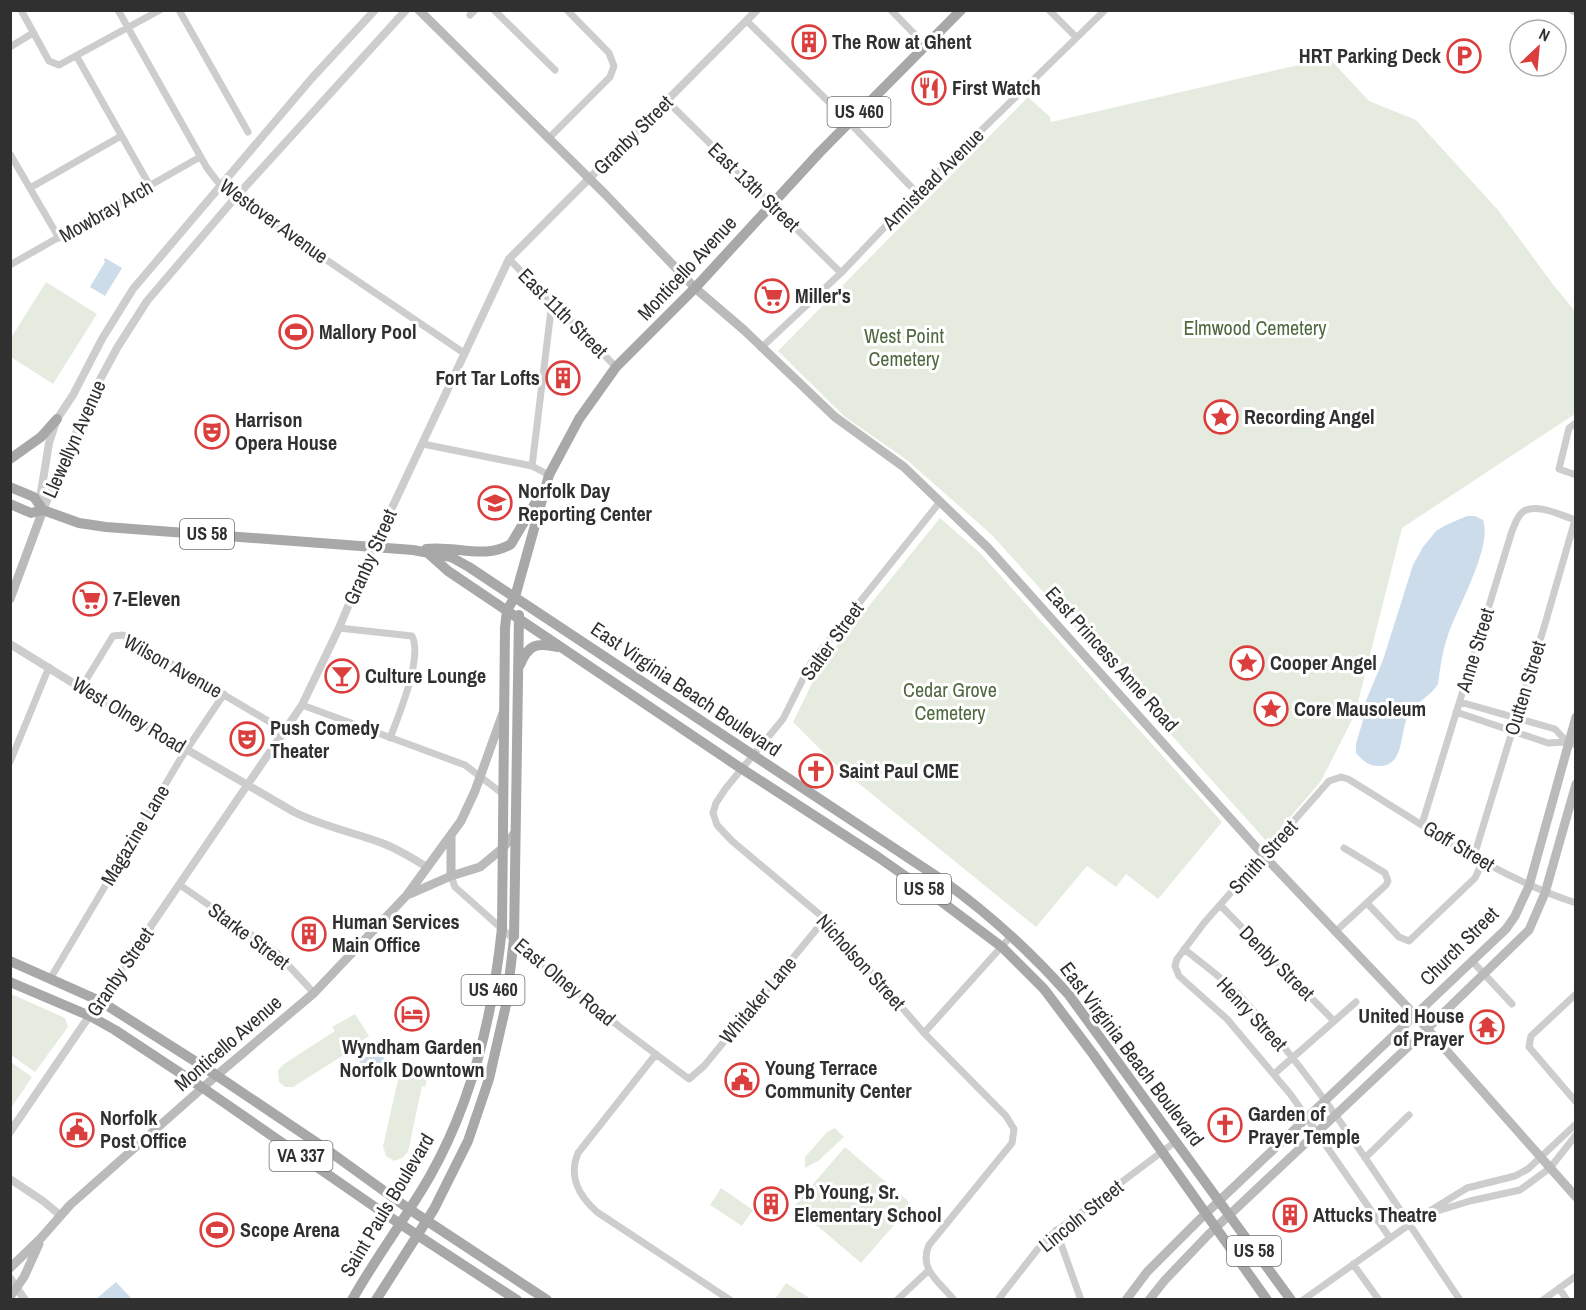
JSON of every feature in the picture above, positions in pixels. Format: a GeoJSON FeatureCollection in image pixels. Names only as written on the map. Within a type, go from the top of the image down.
{"type":"FeatureCollection","features":[{"type":"Feature","properties":{"kind":"main road","name":"East Princess Anne Road"},"geometry":{"type":"LineString","coordinates":[[419,10],[695,288],[835,417],[904,467],[988,549],[1264,856],[1415,1015],[1575,1197]]}},
{"type":"Feature","properties":{"kind":"main road","name":"Monticello Avenue"},"geometry":{"type":"LineString","coordinates":[[503,848],[503,713],[507,610],[515,597],[549,475],[579,419],[616,367],[695,288],[849,122],[961,10]]}},
{"type":"Feature","properties":{"kind":"main road"},"geometry":{"type":"LineString","coordinates":[[10,459],[41,437],[57,419]]}},
{"type":"Feature","properties":{"kind":"main road","name":"US 58"},"geometry":{"type":"LineString","coordinates":[[10,487],[34,497],[43,510]]}},
{"type":"Feature","properties":{"kind":"main road"},"geometry":{"type":"LineString","coordinates":[[413,550],[448,548],[489,552],[504,548],[511,544],[545,487]]}},
{"type":"Feature","properties":{"kind":"main road","name":"US 58"},"geometry":{"type":"LineString","coordinates":[[10,504],[31,513],[43,510],[79,523],[106,527],[374,547]]}},
{"type":"Feature","properties":{"kind":"main road"},"geometry":{"type":"LineString","coordinates":[[10,599],[43,510]]}},
{"type":"Feature","properties":{"kind":"main road","name":"East Virginia Beach Boulevard"},"geometry":{"type":"LineString","coordinates":[[374,547],[413,550],[452,557],[942,880],[976,905],[1012,935],[1070,995],[1218,1202],[1291,1299]]}},
{"type":"Feature","properties":{"kind":"main road","name":"East Virginia Beach Boulevard"},"geometry":{"type":"LineString","coordinates":[[429,554],[448,571],[743,770],[878,857],[1002,947],[1044,989],[1094,1054],[1267,1299]]}},
{"type":"Feature","properties":{"kind":"main road","name":"Monticello Avenue"},"geometry":{"type":"LineString","coordinates":[[408,895],[451,876],[480,867],[503,848],[514,834],[520,619],[515,597]]}},
{"type":"Feature","properties":{"kind":"main road"},"geometry":{"type":"LineString","coordinates":[[518,670],[527,650],[536,645],[547,644],[563,648]]}},
{"type":"Feature","properties":{"kind":"main road","name":"Monticello Avenue"},"geometry":{"type":"LineString","coordinates":[[10,1268],[41,1238],[60,1215],[217,1075],[314,993],[408,895],[451,836],[475,792],[503,713]]}},
{"type":"Feature","properties":{"kind":"main road","name":"Church Street"},"geometry":{"type":"LineString","coordinates":[[1126,1299],[1147,1272],[1218,1202],[1506,929],[1515,916],[1529,886],[1571,744],[1575,717]]}},
{"type":"Feature","properties":{"kind":"main road","name":"Church Street"},"geometry":{"type":"LineString","coordinates":[[1149,1299],[1217,1228],[1529,930],[1545,893],[1575,784]]}},
{"type":"Feature","properties":{"kind":"main road","name":"Saint Pauls Boulevard"},"geometry":{"type":"LineString","coordinates":[[376,1299],[427,1220],[468,1141],[480,1111],[506,1005],[514,939],[514,834]]}},
{"type":"Feature","properties":{"kind":"main road"},"geometry":{"type":"LineString","coordinates":[[451,836],[451,876]]}},
{"type":"Feature","properties":{"kind":"main road"},"geometry":{"type":"LineString","coordinates":[[878,857],[886,843]]}},
{"type":"Feature","properties":{"kind":"main road","name":"Saint Pauls Boulevard"},"geometry":{"type":"LineString","coordinates":[[352,1299],[410,1209],[447,1142],[472,1078],[490,1006],[502,928],[503,848]]}},
{"type":"Feature","properties":{"kind":"main road","name":"VA 337"},"geometry":{"type":"LineString","coordinates":[[10,961],[100,1001],[217,1075],[427,1220]]}},
{"type":"Feature","properties":{"kind":"main road","name":"VA 337"},"geometry":{"type":"LineString","coordinates":[[10,982],[90,1016],[115,1030],[399,1224]]}},
{"type":"Feature","properties":{"kind":"main road"},"geometry":{"type":"LineString","coordinates":[[1143,1124],[1156,1115]]}},
{"type":"Feature","properties":{"kind":"main road"},"geometry":{"type":"LineString","coordinates":[[427,1220],[547,1299]]}},
{"type":"Feature","properties":{"kind":"main road"},"geometry":{"type":"LineString","coordinates":[[399,1224],[517,1299]]}},
{"type":"Feature","properties":{"kind":"main road","name":"Monticello Avenue"},"geometry":{"type":"LineString","coordinates":[[12,1296],[41,1238]]}},
{"type":"Feature","properties":{"kind":"street"},"geometry":{"type":"LineString","coordinates":[[21,10],[49,61],[54,65],[64,64],[160,10]]}},
{"type":"Feature","properties":{"kind":"street","name":"Westover Avenue"},"geometry":{"type":"LineString","coordinates":[[118,10],[200,157],[220,185],[235,198],[464,353]]}},
{"type":"Feature","properties":{"kind":"street"},"geometry":{"type":"LineString","coordinates":[[179,10],[248,132]]}},
{"type":"Feature","properties":{"kind":"street","name":"Llewellyn Avenue"},"geometry":{"type":"LineString","coordinates":[[43,510],[41,492],[57,419],[133,289],[312,78],[375,10]]}},
{"type":"Feature","properties":{"kind":"street","name":"Llewellyn Avenue"},"geometry":{"type":"LineString","coordinates":[[43,510],[96,387],[117,348],[147,302],[235,198],[406,10]]}},
{"type":"Feature","properties":{"kind":"street"},"geometry":{"type":"LineString","coordinates":[[494,10],[555,70]]}},
{"type":"Feature","properties":{"kind":"street"},"geometry":{"type":"LineString","coordinates":[[548,139],[610,77],[614,66],[609,53],[567,10]]}},
{"type":"Feature","properties":{"kind":"street","name":"Granby Street"},"geometry":{"type":"LineString","coordinates":[[10,1132],[302,705],[464,353],[510,260],[757,10]]}},
{"type":"Feature","properties":{"kind":"street"},"geometry":{"type":"LineString","coordinates":[[891,10],[926,46]]}},
{"type":"Feature","properties":{"kind":"street"},"geometry":{"type":"LineString","coordinates":[[1049,10],[1076,37]]}},
{"type":"Feature","properties":{"kind":"street","name":"Armistead Avenue"},"geometry":{"type":"LineString","coordinates":[[761,348],[841,273],[917,194],[1105,10]]}},
{"type":"Feature","properties":{"kind":"street"},"geometry":{"type":"LineString","coordinates":[[747,21],[849,122],[917,194]]}},
{"type":"Feature","properties":{"kind":"street"},"geometry":{"type":"LineString","coordinates":[[10,46],[33,33]]}},
{"type":"Feature","properties":{"kind":"street"},"geometry":{"type":"LineString","coordinates":[[77,57],[150,186]]}},
{"type":"Feature","properties":{"kind":"street","name":"East 13th Street"},"geometry":{"type":"LineString","coordinates":[[667,101],[841,273]]}},
{"type":"Feature","properties":{"kind":"street"},"geometry":{"type":"LineString","coordinates":[[30,188],[121,136]]}},
{"type":"Feature","properties":{"kind":"street"},"geometry":{"type":"LineString","coordinates":[[10,154],[59,238]]}},
{"type":"Feature","properties":{"kind":"street","name":"Mowbray Arch"},"geometry":{"type":"LineString","coordinates":[[10,265],[200,157]]}},
{"type":"Feature","properties":{"kind":"street","name":"East 11th Street"},"geometry":{"type":"LineString","coordinates":[[510,260],[616,367]]}},
{"type":"Feature","properties":{"kind":"street"},"geometry":{"type":"LineString","coordinates":[[532,466],[552,302]]}},
{"type":"Feature","properties":{"kind":"street"},"geometry":{"type":"LineString","coordinates":[[1575,423],[1569,428],[1559,469],[1575,475]]}},
{"type":"Feature","properties":{"kind":"street"},"geometry":{"type":"LineString","coordinates":[[423,444],[532,466],[549,475]]}},
{"type":"Feature","properties":{"kind":"street","name":"Salter Street"},"geometry":{"type":"LineString","coordinates":[[713,813],[716,803],[783,719],[811,663],[939,503]]}},
{"type":"Feature","properties":{"kind":"street","name":"Anne Street"},"geometry":{"type":"LineString","coordinates":[[1422,824],[1512,531],[1519,516],[1527,510],[1538,509],[1575,520]]}},
{"type":"Feature","properties":{"kind":"street","name":"Outten Street"},"geometry":{"type":"LineString","coordinates":[[1474,856],[1575,520]]}},
{"type":"Feature","properties":{"kind":"street"},"geometry":{"type":"LineString","coordinates":[[339,628],[412,636],[415,642],[411,680],[390,738]]}},
{"type":"Feature","properties":{"kind":"street","name":"Wilson Avenue"},"geometry":{"type":"LineString","coordinates":[[81,688],[109,640],[121,634],[285,731]]}},
{"type":"Feature","properties":{"kind":"street","name":"West Olney Road"},"geometry":{"type":"LineString","coordinates":[[10,644],[81,688],[249,785]]}},
{"type":"Feature","properties":{"kind":"street"},"geometry":{"type":"LineString","coordinates":[[10,762],[49,667]]}},
{"type":"Feature","properties":{"kind":"street","name":"Magazine Lane"},"geometry":{"type":"LineString","coordinates":[[50,979],[187,750],[224,694]]}},
{"type":"Feature","properties":{"kind":"street"},"geometry":{"type":"LineString","coordinates":[[1460,702],[1555,729],[1571,744]]}},
{"type":"Feature","properties":{"kind":"street"},"geometry":{"type":"LineString","coordinates":[[302,705],[465,765],[503,794]]}},
{"type":"Feature","properties":{"kind":"street"},"geometry":{"type":"LineString","coordinates":[[1456,712],[1548,742],[1571,744]]}},
{"type":"Feature","properties":{"kind":"street","name":"Smith Street"},"geometry":{"type":"LineString","coordinates":[[1184,949],[1329,781],[1341,777],[1348,779]]}},
{"type":"Feature","properties":{"kind":"street","name":"Goff Street"},"geometry":{"type":"LineString","coordinates":[[1348,779],[1474,856],[1529,886],[1575,903]]}},
{"type":"Feature","properties":{"kind":"street"},"geometry":{"type":"LineString","coordinates":[[249,785],[306,818],[382,843],[401,851],[427,867]]}},
{"type":"Feature","properties":{"kind":"street","name":"Nicholson Street"},"geometry":{"type":"LineString","coordinates":[[713,813],[717,825],[732,841],[825,919],[924,1033],[1006,1116],[1014,1130],[1012,1143],[929,1245],[926,1252],[928,1271]]}},
{"type":"Feature","properties":{"kind":"street"},"geometry":{"type":"LineString","coordinates":[[1335,932],[1386,885],[1388,877],[1344,848]]}},
{"type":"Feature","properties":{"kind":"street"},"geometry":{"type":"LineString","coordinates":[[1367,903],[1400,937],[1408,941],[1475,878],[1484,861]]}},
{"type":"Feature","properties":{"kind":"street","name":"East Olney Road"},"geometry":{"type":"LineString","coordinates":[[451,876],[454,887],[543,965],[689,1079]]}},
{"type":"Feature","properties":{"kind":"street","name":"Starke Street"},"geometry":{"type":"LineString","coordinates":[[180,885],[276,952],[314,993]]}},
{"type":"Feature","properties":{"kind":"street","name":"Denby Street"},"geometry":{"type":"LineString","coordinates":[[1220,905],[1334,1021]]}},
{"type":"Feature","properties":{"kind":"street","name":"Whitaker Lane"},"geometry":{"type":"LineString","coordinates":[[689,1079],[704,1065],[825,919]]}},
{"type":"Feature","properties":{"kind":"street"},"geometry":{"type":"LineString","coordinates":[[924,1033],[1012,935]]}},
{"type":"Feature","properties":{"kind":"street","name":"Henry Street"},"geometry":{"type":"LineString","coordinates":[[1390,1238],[1308,1117],[1274,1074],[1227,1019],[1179,976],[1175,966],[1184,949],[1239,994],[1294,1059],[1365,1158],[1460,1299]]}},
{"type":"Feature","properties":{"kind":"street"},"geometry":{"type":"LineString","coordinates":[[1472,961],[1512,1004]]}},
{"type":"Feature","properties":{"kind":"street"},"geometry":{"type":"LineString","coordinates":[[1575,994],[1531,1036],[1529,1047],[1575,1102]]}},
{"type":"Feature","properties":{"kind":"street"},"geometry":{"type":"LineString","coordinates":[[1274,1074],[1294,1059],[1356,1002]]}},
{"type":"Feature","properties":{"kind":"street"},"geometry":{"type":"LineString","coordinates":[[656,1054],[578,1153],[574,1168],[575,1182],[584,1198],[597,1212],[730,1299]]}},
{"type":"Feature","properties":{"kind":"street"},"geometry":{"type":"LineString","coordinates":[[1365,1158],[1409,1115]]}},
{"type":"Feature","properties":{"kind":"street"},"geometry":{"type":"LineString","coordinates":[[1303,1299],[1420,1217],[1467,1188],[1515,1176],[1527,1169],[1575,1124]]}},
{"type":"Feature","properties":{"kind":"street"},"geometry":{"type":"LineString","coordinates":[[1420,1217],[1470,1201],[1520,1190],[1550,1168],[1575,1134]]}},
{"type":"Feature","properties":{"kind":"street","name":"Lincoln Street"},"geometry":{"type":"LineString","coordinates":[[998,1299],[1056,1230],[1175,1142]]}},
{"type":"Feature","properties":{"kind":"street"},"geometry":{"type":"LineString","coordinates":[[10,1179],[60,1215]]}},
{"type":"Feature","properties":{"kind":"street"},"geometry":{"type":"LineString","coordinates":[[1056,1230],[1081,1299]]}},
{"type":"Feature","properties":{"kind":"street"},"geometry":{"type":"LineString","coordinates":[[1353,1264],[1379,1299]]}},
{"type":"Feature","properties":{"kind":"street"},"geometry":{"type":"LineString","coordinates":[[897,1299],[928,1271],[954,1299]]}},
{"type":"Feature","properties":{"kind":"street"},"geometry":{"type":"LineString","coordinates":[[1543,1299],[1575,1276]]}},
{"type":"Feature","properties":{"kind":"street"},"geometry":{"type":"LineString","coordinates":[[10,1278],[12,1296],[25,1299]]}},
{"type":"Feature","properties":{"kind":"street"},"geometry":{"type":"LineString","coordinates":[[1559,1288],[1567,1299]]}},
{"type":"Feature","properties":{"kind":"green space","name":"Elmwood Cemetery"},"geometry":{"type":"Polygon","coordinates":[[[1329,58],[1369,101],[1416,120],[1498,210],[1575,311],[1575,414],[1402,528],[1355,714],[1321,781],[1268,843],[993,536],[907,460],[845,417],[778,351],[1028,97],[1050,117],[1051,122],[1329,58]]]}},
{"type":"Feature","properties":{"kind":"green space"},"geometry":{"type":"Polygon","coordinates":[[[46,282],[97,314],[53,384],[11,357],[11,338],[46,282]]]}},
{"type":"Feature","properties":{"kind":"green space","name":"Cedar Grove Cemetery"},"geometry":{"type":"Polygon","coordinates":[[[940,518],[979,552],[1222,822],[1158,899],[1126,874],[1116,887],[1087,866],[1036,927],[836,765],[793,722],[821,665],[940,518]]]}},
{"type":"Feature","properties":{"kind":"green space"},"geometry":{"type":"Polygon","coordinates":[[[11,994],[65,1018],[68,1027],[35,1072],[11,1055],[11,994]]]}},
{"type":"Feature","properties":{"kind":"green space"},"geometry":{"type":"Polygon","coordinates":[[[355,1014],[369,1036],[355,1045],[352,1050],[293,1087],[285,1087],[279,1082],[278,1070],[284,1064],[335,1031],[332,1027],[355,1014]]]}},
{"type":"Feature","properties":{"kind":"green space"},"geometry":{"type":"Polygon","coordinates":[[[404,1061],[430,1067],[425,1087],[422,1086],[408,1152],[402,1158],[394,1161],[386,1156],[383,1146],[404,1061]]]}},
{"type":"Feature","properties":{"kind":"green space"},"geometry":{"type":"Polygon","coordinates":[[[11,1062],[32,1077],[11,1108],[11,1062]]]}},
{"type":"Feature","properties":{"kind":"green space"},"geometry":{"type":"Polygon","coordinates":[[[835,1128],[844,1137],[818,1161],[805,1168],[805,1157],[827,1132],[835,1128]]]}},
{"type":"Feature","properties":{"kind":"green space"},"geometry":{"type":"Polygon","coordinates":[[[845,1147],[908,1201],[908,1209],[861,1263],[794,1206],[845,1147]]]}},
{"type":"Feature","properties":{"kind":"green space"},"geometry":{"type":"Polygon","coordinates":[[[721,1188],[753,1210],[742,1226],[710,1205],[721,1188]]]}},
{"type":"Feature","properties":{"kind":"green space"},"geometry":{"type":"Polygon","coordinates":[[[786,1283],[811,1299],[775,1299],[786,1283]]]}},
{"type":"Feature","properties":{"kind":"water"},"geometry":{"type":"Polygon","coordinates":[[[105,258],[122,268],[105,296],[90,287],[105,262],[105,258]]]}},
{"type":"Feature","properties":{"kind":"water"},"geometry":{"type":"Polygon","coordinates":[[[1467,516],[1475,516],[1483,520],[1485,532],[1483,546],[1447,638],[1438,684],[1409,714],[1398,754],[1394,760],[1379,766],[1368,764],[1356,753],[1365,703],[1383,660],[1413,565],[1423,547],[1436,531],[1467,516]]]}},
{"type":"Feature","properties":{"kind":"water"},"geometry":{"type":"Polygon","coordinates":[[[369,1047],[393,1065],[384,1078],[374,1075],[371,1080],[364,1074],[367,1071],[359,1061],[369,1047]]]}},
{"type":"Feature","properties":{"kind":"water"},"geometry":{"type":"Polygon","coordinates":[[[116,1282],[132,1299],[96,1299],[116,1282]]]}},
{"type":"Feature","properties":{"kind":"place","name":"The Row at Ghent"},"geometry":{"type":"Point","coordinates":[809,42]}},
{"type":"Feature","properties":{"kind":"place","name":"HRT Parking Deck"},"geometry":{"type":"Point","coordinates":[1464,56]}},
{"type":"Feature","properties":{"kind":"place","name":"First Watch"},"geometry":{"type":"Point","coordinates":[929,88]}},
{"type":"Feature","properties":{"kind":"place","name":"Miller's"},"geometry":{"type":"Point","coordinates":[772,296]}},
{"type":"Feature","properties":{"kind":"place","name":"Mallory Pool"},"geometry":{"type":"Point","coordinates":[296,332]}},
{"type":"Feature","properties":{"kind":"place","name":"Fort Tar Lofts"},"geometry":{"type":"Point","coordinates":[563,378]}},
{"type":"Feature","properties":{"kind":"place","name":"Recording Angel"},"geometry":{"type":"Point","coordinates":[1221,417]}},
{"type":"Feature","properties":{"kind":"place","name":"Harrison Opera House"},"geometry":{"type":"Point","coordinates":[212,432]}},
{"type":"Feature","properties":{"kind":"place","name":"Norfolk Day Reporting Center"},"geometry":{"type":"Point","coordinates":[495,503]}},
{"type":"Feature","properties":{"kind":"place","name":"7-Eleven"},"geometry":{"type":"Point","coordinates":[90,599]}},
{"type":"Feature","properties":{"kind":"place","name":"Cooper Angel"},"geometry":{"type":"Point","coordinates":[1247,663]}},
{"type":"Feature","properties":{"kind":"place","name":"Culture Lounge"},"geometry":{"type":"Point","coordinates":[342,676]}},
{"type":"Feature","properties":{"kind":"place","name":"Core Mausoleum"},"geometry":{"type":"Point","coordinates":[1271,709]}},
{"type":"Feature","properties":{"kind":"place","name":"Push Comedy Theater"},"geometry":{"type":"Point","coordinates":[247,739]}},
{"type":"Feature","properties":{"kind":"place","name":"Saint Paul CME"},"geometry":{"type":"Point","coordinates":[816,771]}},
{"type":"Feature","properties":{"kind":"place","name":"Human Services Main Office"},"geometry":{"type":"Point","coordinates":[309,934]}},
{"type":"Feature","properties":{"kind":"place","name":"Wyndham Garden Norfolk Downtown"},"geometry":{"type":"Point","coordinates":[412,1014]}},
{"type":"Feature","properties":{"kind":"place","name":"United House of Prayer"},"geometry":{"type":"Point","coordinates":[1487,1027]}},
{"type":"Feature","properties":{"kind":"place","name":"Young Terrace Community Center"},"geometry":{"type":"Point","coordinates":[742,1080]}},
{"type":"Feature","properties":{"kind":"place","name":"Garden of Prayer Temple"},"geometry":{"type":"Point","coordinates":[1225,1125]}},
{"type":"Feature","properties":{"kind":"place","name":"Norfolk Post Office"},"geometry":{"type":"Point","coordinates":[77,1130]}},
{"type":"Feature","properties":{"kind":"place","name":"Pb Young, Sr. Elementary School"},"geometry":{"type":"Point","coordinates":[771,1204]}},
{"type":"Feature","properties":{"kind":"place","name":"Attucks Theatre"},"geometry":{"type":"Point","coordinates":[1290,1215]}},
{"type":"Feature","properties":{"kind":"place","name":"Scope Arena"},"geometry":{"type":"Point","coordinates":[217,1230]}},
{"type":"Feature","properties":{"kind":"park label","name":"West Point Cemetery"},"geometry":{"type":"Point","coordinates":[904,348]}}]}
